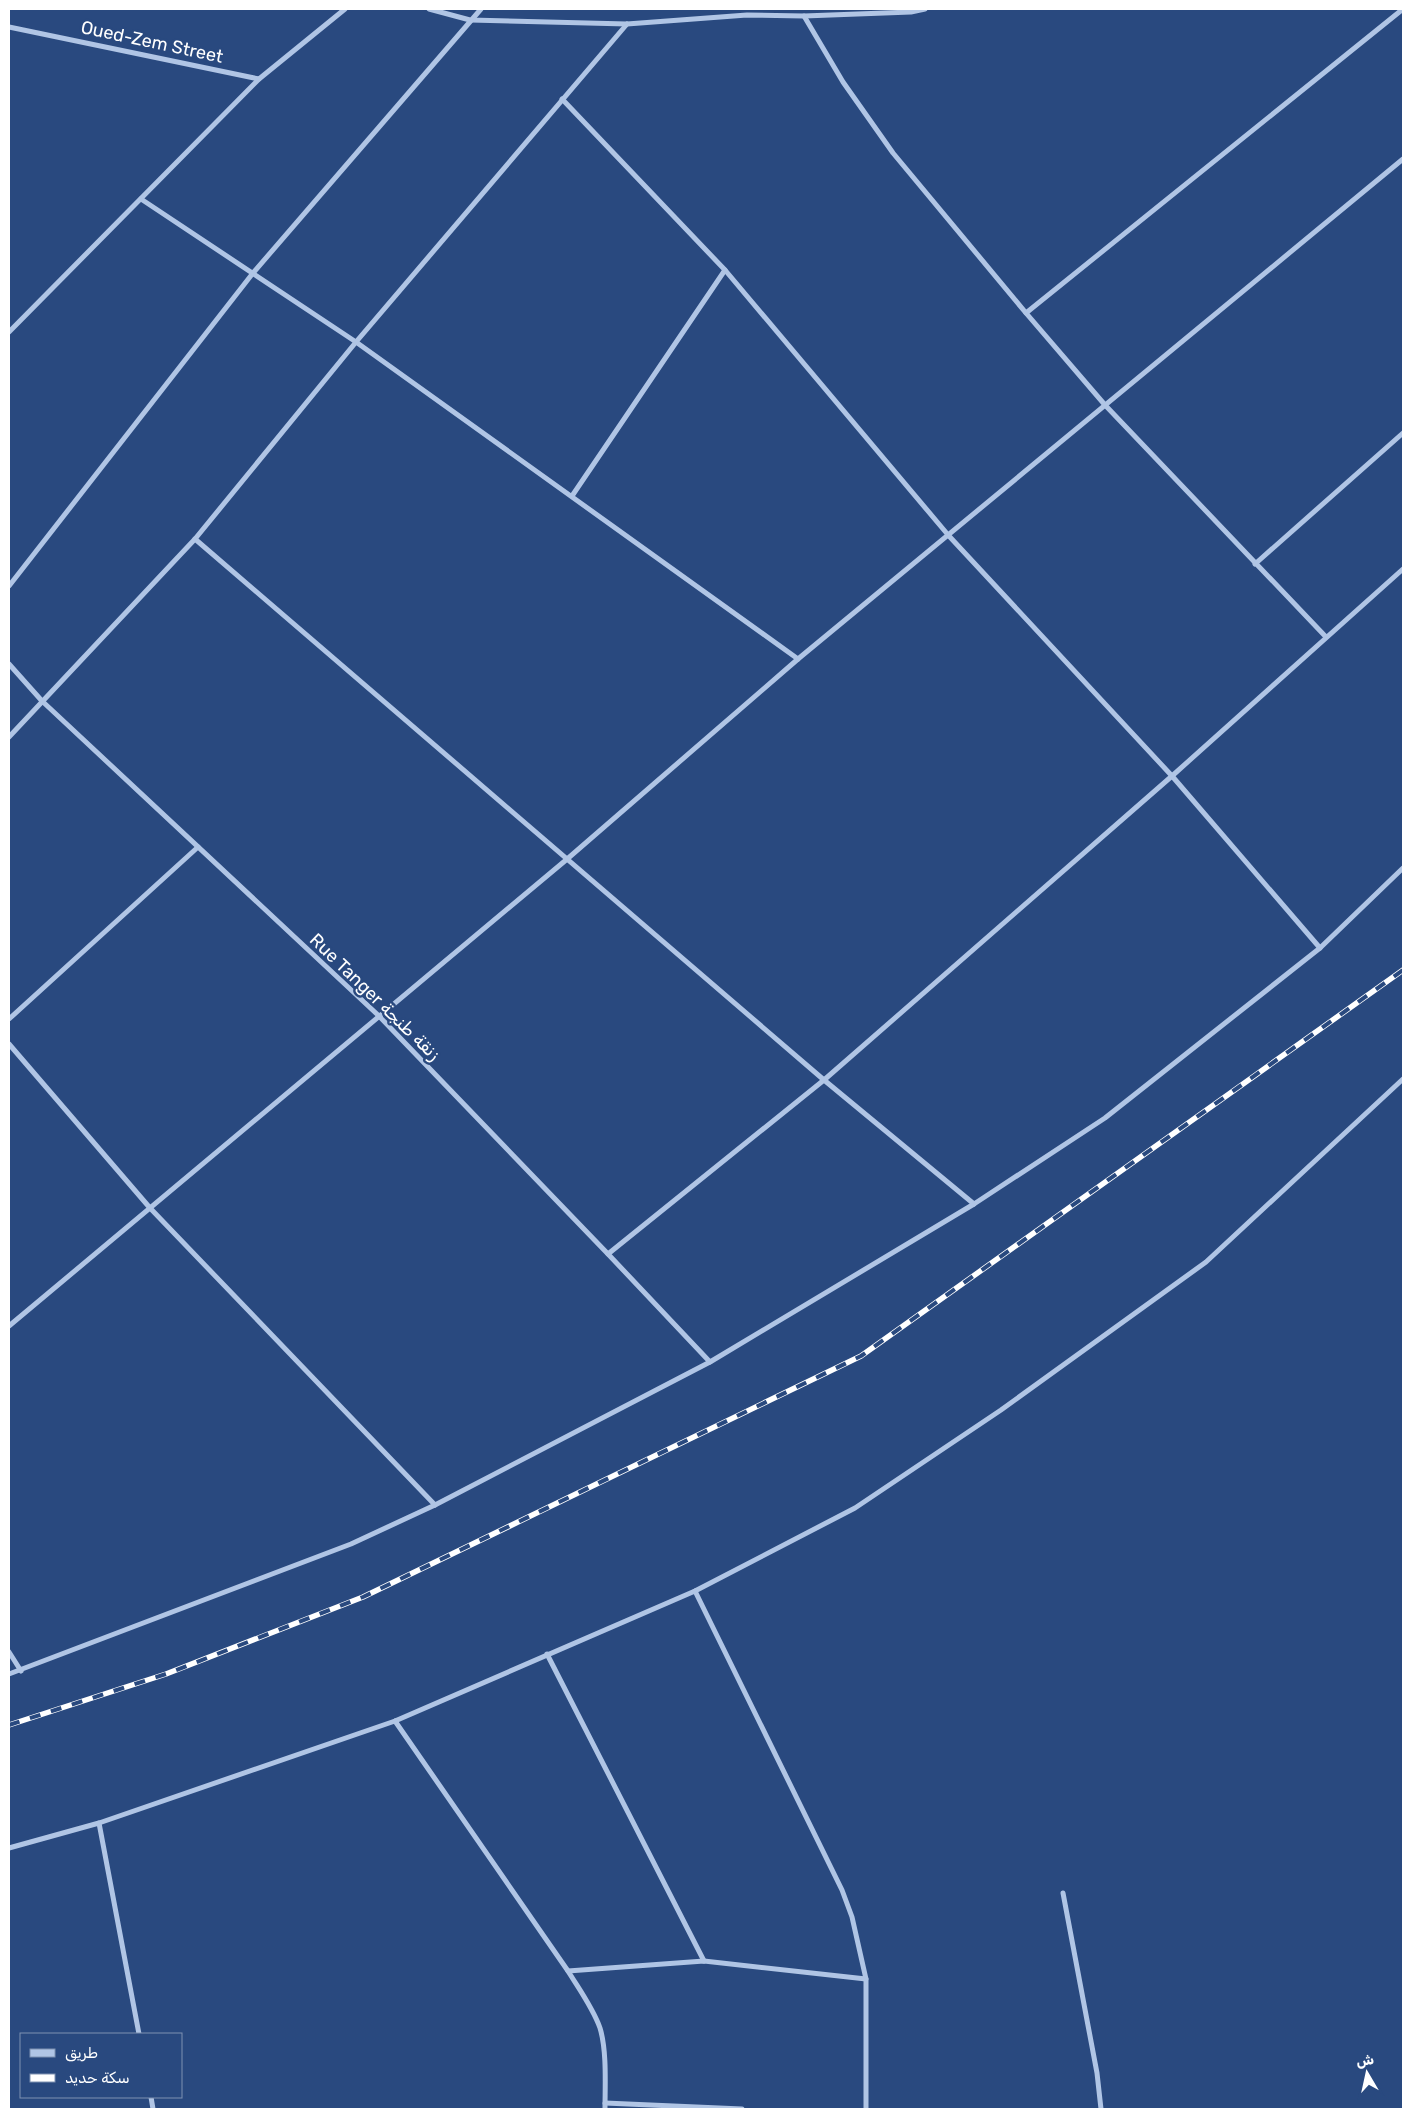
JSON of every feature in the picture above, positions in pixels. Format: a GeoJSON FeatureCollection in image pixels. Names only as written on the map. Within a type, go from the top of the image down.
{"type":"FeatureCollection","features":[{"type":"Feature","properties":{"kind":"street"},"geometry":{"type":"LineString","coordinates":[[9,332],[259,79],[345,9]]}},
{"type":"Feature","properties":{"kind":"street"},"geometry":{"type":"LineString","coordinates":[[429,9],[470,20],[627,24],[746,15],[804,16],[911,12],[925,9]]}},
{"type":"Feature","properties":{"kind":"street"},"geometry":{"type":"LineString","coordinates":[[9,586],[253,273],[481,9]]}},
{"type":"Feature","properties":{"kind":"street"},"geometry":{"type":"LineString","coordinates":[[746,15],[753,9]]}},
{"type":"Feature","properties":{"kind":"street"},"geometry":{"type":"LineString","coordinates":[[1026,313],[1403,9]]}},
{"type":"Feature","properties":{"kind":"street"},"geometry":{"type":"LineString","coordinates":[[804,16],[842,82],[893,153],[1026,313],[1105,404],[1326,637]]}},
{"type":"Feature","properties":{"kind":"street"},"geometry":{"type":"LineString","coordinates":[[9,736],[195,539],[356,342],[627,24]]}},
{"type":"Feature","properties":{"kind":"street","name":"Oued-Zem Street"},"geometry":{"type":"LineString","coordinates":[[9,26],[259,79]]}},
{"type":"Feature","properties":{"kind":"street"},"geometry":{"type":"LineString","coordinates":[[562,99],[725,270],[949,536],[1172,776],[1320,948]]}},
{"type":"Feature","properties":{"kind":"street"},"geometry":{"type":"LineString","coordinates":[[9,1326],[566,860],[798,660],[1403,159]]}},
{"type":"Feature","properties":{"kind":"street"},"geometry":{"type":"LineString","coordinates":[[141,199],[356,342],[798,660]]}},
{"type":"Feature","properties":{"kind":"street"},"geometry":{"type":"LineString","coordinates":[[572,496],[725,270]]}},
{"type":"Feature","properties":{"kind":"street"},"geometry":{"type":"LineString","coordinates":[[1255,564],[1403,433]]}},
{"type":"Feature","properties":{"kind":"street"},"geometry":{"type":"LineString","coordinates":[[195,539],[566,860],[824,1080],[974,1204]]}},
{"type":"Feature","properties":{"kind":"street"},"geometry":{"type":"LineString","coordinates":[[608,1254],[824,1080],[1172,776],[1403,569]]}},
{"type":"Feature","properties":{"kind":"street","name":"Rue Tanger زنقة طنجة"},"geometry":{"type":"LineString","coordinates":[[9,664],[42,702],[379,1016],[710,1362]]}},
{"type":"Feature","properties":{"kind":"street"},"geometry":{"type":"LineString","coordinates":[[9,1019],[198,846]]}},
{"type":"Feature","properties":{"kind":"street"},"geometry":{"type":"LineString","coordinates":[[9,1674],[22,1671],[351,1544],[435,1505],[710,1362],[974,1204],[1105,1118],[1320,948],[1403,868]]}},
{"type":"Feature","properties":{"kind":"street"},"geometry":{"type":"LineString","coordinates":[[9,1044],[150,1208],[435,1505]]}},
{"type":"Feature","properties":{"kind":"street"},"geometry":{"type":"LineString","coordinates":[[9,1848],[99,1823],[395,1720],[695,1591],[855,1508],[1025,1393],[1206,1262],[1403,1079]]}},
{"type":"Feature","properties":{"kind":"street"},"geometry":{"type":"LineString","coordinates":[[695,1591],[842,1890],[852,1917],[866,1979],[866,2109]]}},
{"type":"Feature","properties":{"kind":"street"},"geometry":{"type":"LineString","coordinates":[[9,1652],[22,1671]]}},
{"type":"Feature","properties":{"kind":"street"},"geometry":{"type":"LineString","coordinates":[[547,1654],[704,1962]]}},
{"type":"Feature","properties":{"kind":"street"},"geometry":{"type":"LineString","coordinates":[[395,1720],[568,1971],[593,2013],[600,2030],[603,2045],[605,2106],[742,2109]]}},
{"type":"Feature","properties":{"kind":"street"},"geometry":{"type":"LineString","coordinates":[[99,1823],[139,2033]]}},
{"type":"Feature","properties":{"kind":"street"},"geometry":{"type":"LineString","coordinates":[[1063,1893],[1097,2073],[1101,2109]]}},
{"type":"Feature","properties":{"kind":"street"},"geometry":{"type":"LineString","coordinates":[[568,1971],[704,1962],[866,1979]]}},
{"type":"Feature","properties":{"kind":"railway"},"geometry":{"type":"LineString","coordinates":[[9,1725],[166,1674],[363,1597],[861,1356],[1403,970]]}}]}
